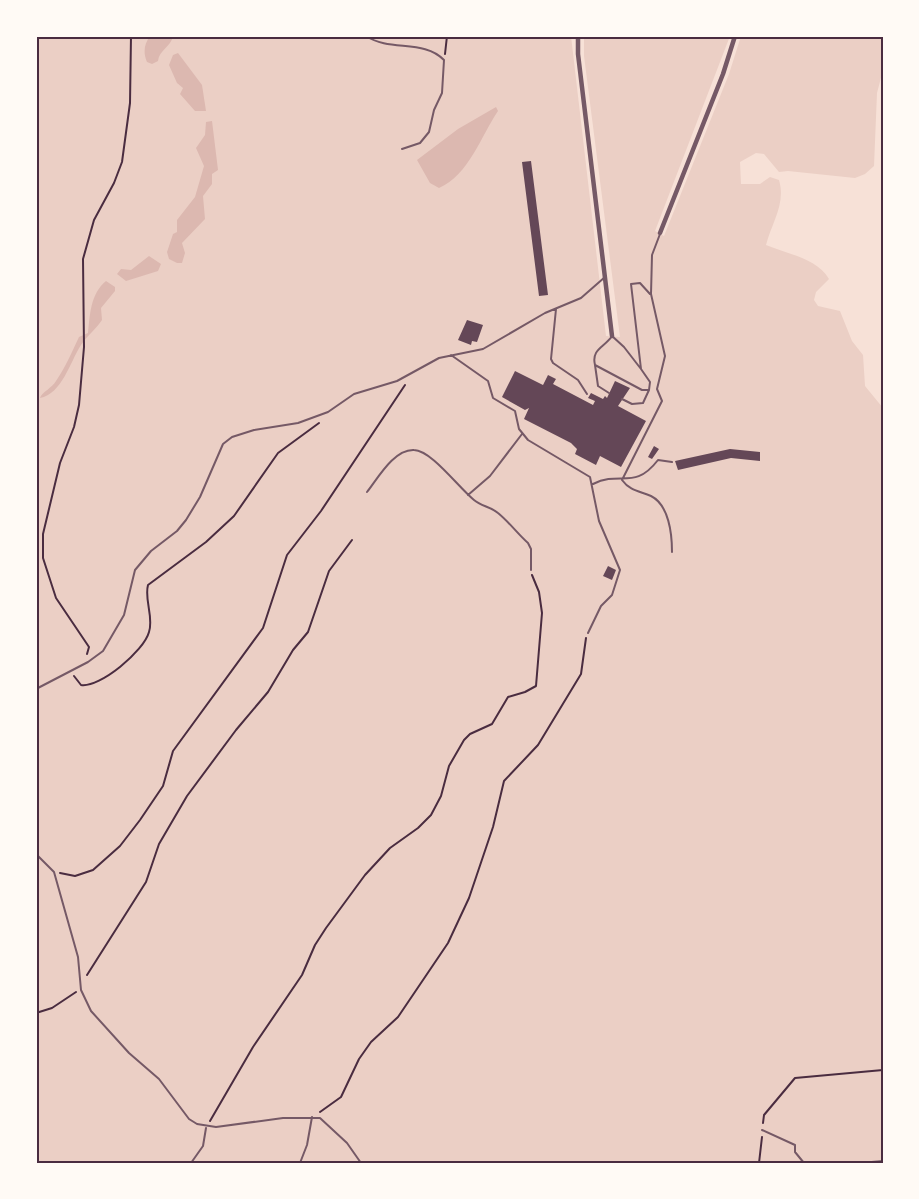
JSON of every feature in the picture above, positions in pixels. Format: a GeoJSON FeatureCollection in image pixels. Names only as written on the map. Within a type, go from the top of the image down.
{"type":"FeatureCollection","features":[{"type":"Feature","properties":{"kind":"street"},"geometry":{"type":"LineString","coordinates":[[578,36],[578,54],[612,336]]}},
{"type":"Feature","properties":{"kind":"street"},"geometry":{"type":"LineString","coordinates":[[660,233],[723,74],[735,36]]}},
{"type":"Feature","properties":{"kind":"lane"},"geometry":{"type":"LineString","coordinates":[[366,36],[384,45],[432,51],[444,60],[442,93],[434,110],[429,132],[420,143],[402,149]]}},
{"type":"Feature","properties":{"kind":"lane"},"geometry":{"type":"LineString","coordinates":[[622,480],[662,401],[657,389],[665,356],[651,294],[652,255],[660,233]]}},
{"type":"Feature","properties":{"kind":"lane"},"geometry":{"type":"LineString","coordinates":[[36,689],[88,662],[103,651],[124,615],[135,570],[151,551],[177,531],[186,520],[200,497],[224,444],[238,433],[298,423],[328,412],[354,394],[397,381],[433,361],[483,349],[545,313],[581,298],[605,277]]}},
{"type":"Feature","properties":{"kind":"lane"},"geometry":{"type":"LineString","coordinates":[[641,369],[631,284],[640,283],[651,294]]}},
{"type":"Feature","properties":{"kind":"lane"},"geometry":{"type":"LineString","coordinates":[[556,309],[551,358],[553,363],[582,384],[587,394]]}},
{"type":"Feature","properties":{"kind":"lane"},"geometry":{"type":"LineString","coordinates":[[609,393],[598,386],[595,353],[612,336],[641,369],[650,389]]}},
{"type":"Feature","properties":{"kind":"lane"},"geometry":{"type":"LineString","coordinates":[[451,356],[488,381],[493,398],[515,411],[522,434],[584,473],[593,484],[599,521],[620,570],[612,595],[601,606],[588,633]]}},
{"type":"Feature","properties":{"kind":"lane"},"geometry":{"type":"LineString","coordinates":[[595,364],[642,390],[657,389]]}},
{"type":"Feature","properties":{"kind":"lane"},"geometry":{"type":"LineString","coordinates":[[622,399],[632,404],[643,403],[650,389]]}},
{"type":"Feature","properties":{"kind":"lane"},"geometry":{"type":"LineString","coordinates":[[36,411],[36,452]]}},
{"type":"Feature","properties":{"kind":"lane"},"geometry":{"type":"LineString","coordinates":[[468,495],[489,476],[522,434]]}},
{"type":"Feature","properties":{"kind":"lane"},"geometry":{"type":"LineString","coordinates":[[367,492],[383,469],[401,454],[413,450],[426,454],[468,495],[498,513],[528,543],[531,549],[531,570]]}},
{"type":"Feature","properties":{"kind":"lane"},"geometry":{"type":"LineString","coordinates":[[593,484],[603,479],[634,479],[651,468],[658,460],[672,462]]}},
{"type":"Feature","properties":{"kind":"lane"},"geometry":{"type":"LineString","coordinates":[[622,480],[634,491],[653,497],[659,502],[669,525],[672,552]]}},
{"type":"Feature","properties":{"kind":"lane"},"geometry":{"type":"LineString","coordinates":[[36,854],[54,872],[78,957],[81,990],[91,1011],[129,1053],[159,1078],[189,1119],[206,1126],[229,1127],[312,1116],[320,1118],[361,1163]]}},
{"type":"Feature","properties":{"kind":"lane"},"geometry":{"type":"LineString","coordinates":[[300,1163],[307,1145],[312,1116]]}},
{"type":"Feature","properties":{"kind":"lane"},"geometry":{"type":"LineString","coordinates":[[191,1163],[203,1146],[206,1126]]}},
{"type":"Feature","properties":{"kind":"lane"},"geometry":{"type":"LineString","coordinates":[[762,1130],[795,1145],[795,1152],[804,1163]]}},
{"type":"Feature","properties":{"kind":"lane"},"geometry":{"type":"LineString","coordinates":[[860,1163],[883,1161]]}},
{"type":"Feature","properties":{"kind":"path"},"geometry":{"type":"LineString","coordinates":[[80,660],[88,652],[89,647],[56,598],[43,558],[43,534],[60,463],[80,405],[84,347],[83,259],[94,219],[114,183],[123,156],[130,104],[131,36]]}},
{"type":"Feature","properties":{"kind":"path"},"geometry":{"type":"LineString","coordinates":[[444,60],[447,36]]}},
{"type":"Feature","properties":{"kind":"path"},"geometry":{"type":"LineString","coordinates":[[54,872],[75,876],[93,870],[120,846],[140,820],[163,786],[173,751],[263,628],[287,555],[321,511],[365,442],[415,372]]}},
{"type":"Feature","properties":{"kind":"path"},"geometry":{"type":"LineString","coordinates":[[67,671],[85,686],[104,678],[129,659],[149,632],[148,585],[206,542],[234,516],[278,453],[309,433],[328,412]]}},
{"type":"Feature","properties":{"kind":"path"},"geometry":{"type":"LineString","coordinates":[[81,984],[146,882],[159,844],[187,796],[268,692],[288,658],[308,632],[329,571],[352,540]]}},
{"type":"Feature","properties":{"kind":"path"},"geometry":{"type":"LineString","coordinates":[[206,1126],[253,1047],[302,975],[315,945],[365,875],[390,848],[431,815],[441,796],[449,766],[464,740],[470,734],[492,724],[508,697],[536,686],[541,601],[531,570]]}},
{"type":"Feature","properties":{"kind":"path"},"geometry":{"type":"LineString","coordinates":[[312,1116],[341,1097],[366,1049],[398,1017],[448,943],[469,898],[493,827],[504,781],[542,739],[581,674],[588,633]]}},
{"type":"Feature","properties":{"kind":"path"},"geometry":{"type":"LineString","coordinates":[[36,1013],[52,1008],[81,990]]}},
{"type":"Feature","properties":{"kind":"path"},"geometry":{"type":"LineString","coordinates":[[759,1163],[764,1115],[795,1078],[883,1070]]}},
{"type":"Feature","properties":{"kind":"shaded area"},"geometry":{"type":"Polygon","coordinates":[[[36,36],[571,36],[606,336],[620,337],[584,56],[584,36],[730,36],[655,231],[664,236],[729,74],[741,36],[883,36],[883,70],[877,93],[874,166],[865,174],[855,178],[779,172],[764,154],[756,153],[740,162],[741,184],[760,184],[770,177],[779,180],[780,205],[766,245],[809,261],[824,272],[829,279],[816,292],[814,300],[818,306],[840,311],[852,341],[863,355],[865,386],[883,408],[883,1163],[36,1163],[36,36]]]}},
{"type":"Feature","properties":{"kind":"shaded area"},"geometry":{"type":"Polygon","coordinates":[[[150,36],[173,36],[160,54],[158,61],[152,64],[147,62],[145,52],[145,45],[150,36]]]}},
{"type":"Feature","properties":{"kind":"shaded area"},"geometry":{"type":"Polygon","coordinates":[[[178,53],[202,85],[206,111],[195,111],[180,94],[183,88],[177,83],[169,65],[173,55],[178,53]]]}},
{"type":"Feature","properties":{"kind":"shaded area"},"geometry":{"type":"Polygon","coordinates":[[[496,107],[498,111],[466,165],[449,182],[439,188],[430,183],[417,160],[458,129],[496,107]]]}},
{"type":"Feature","properties":{"kind":"shaded area"},"geometry":{"type":"Polygon","coordinates":[[[212,121],[218,170],[212,174],[212,184],[203,196],[205,219],[182,243],[185,253],[182,263],[177,263],[169,259],[167,252],[173,234],[177,232],[177,220],[195,197],[204,166],[196,148],[205,135],[206,122],[212,121]]]}},
{"type":"Feature","properties":{"kind":"shaded area"},"geometry":{"type":"Polygon","coordinates":[[[149,256],[161,264],[158,271],[126,281],[117,274],[121,269],[131,270],[149,256]]]}},
{"type":"Feature","properties":{"kind":"shaded area"},"geometry":{"type":"Polygon","coordinates":[[[106,281],[115,287],[115,291],[101,308],[102,320],[81,345],[60,384],[48,395],[40,398],[60,375],[79,337],[88,333],[94,299],[106,281]]]}},
{"type":"Feature","properties":{"kind":"building"},"geometry":{"type":"Polygon","coordinates":[[[531,161],[548,295],[539,296],[522,162],[531,161]]]}},
{"type":"Feature","properties":{"kind":"building"},"geometry":{"type":"Polygon","coordinates":[[[467,320],[483,325],[477,342],[472,341],[471,345],[458,340],[467,320]]]}},
{"type":"Feature","properties":{"kind":"building"},"geometry":{"type":"Polygon","coordinates":[[[515,371],[543,385],[548,375],[556,379],[553,384],[593,405],[595,401],[588,398],[591,393],[603,399],[605,396],[607,398],[615,381],[630,388],[618,406],[646,421],[621,467],[600,456],[596,465],[575,454],[577,449],[571,443],[524,419],[529,408],[525,410],[502,397],[515,371]]]}},
{"type":"Feature","properties":{"kind":"building"},"geometry":{"type":"Polygon","coordinates":[[[654,446],[659,449],[652,459],[648,457],[654,446]]]}},
{"type":"Feature","properties":{"kind":"building"},"geometry":{"type":"Polygon","coordinates":[[[730,449],[760,452],[760,461],[731,458],[678,470],[675,461],[730,449]]]}},
{"type":"Feature","properties":{"kind":"building"},"geometry":{"type":"Polygon","coordinates":[[[608,566],[616,570],[612,580],[603,576],[608,566]]]}}]}
